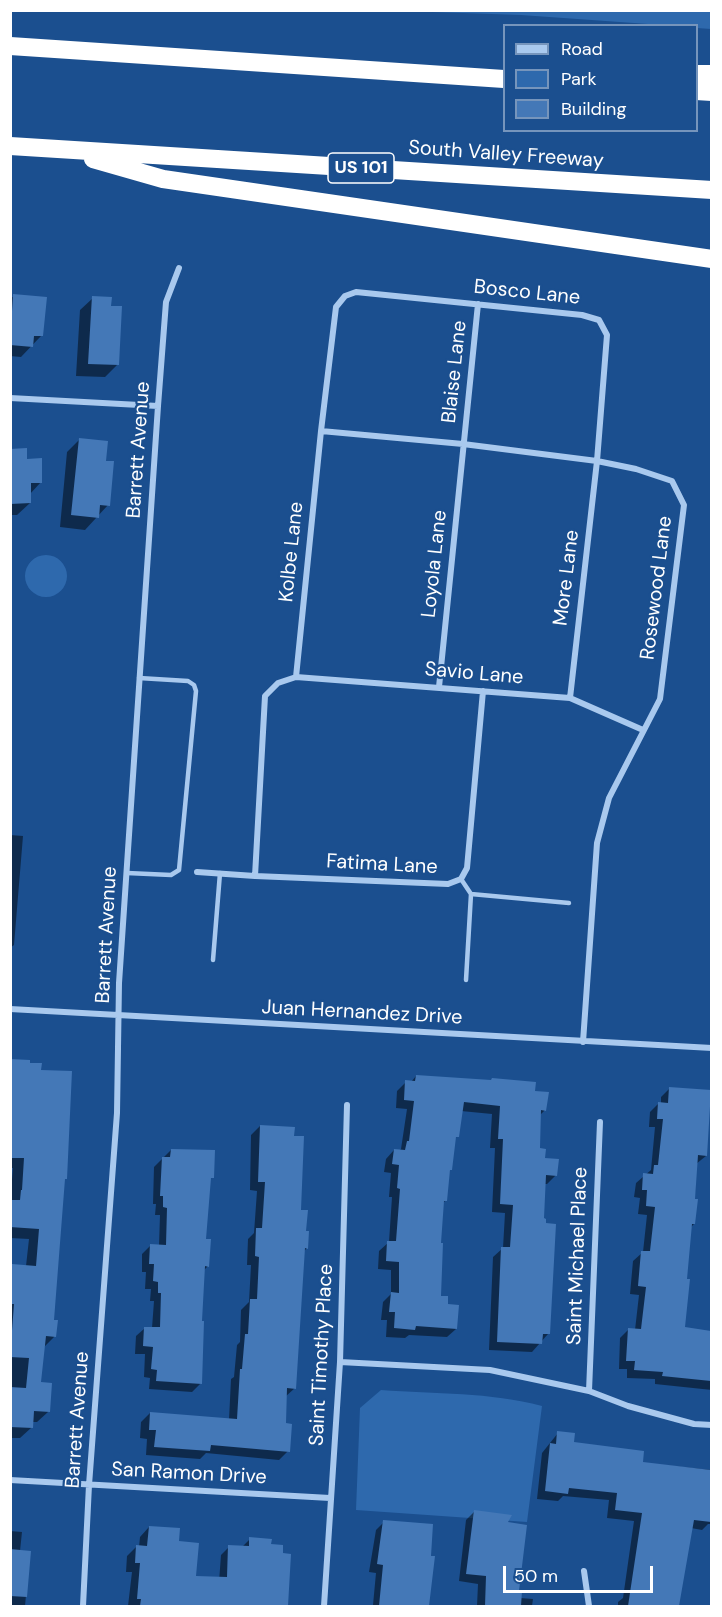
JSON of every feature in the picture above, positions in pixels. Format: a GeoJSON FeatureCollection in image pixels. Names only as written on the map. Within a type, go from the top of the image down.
{"type":"FeatureCollection","features":[{"type":"Feature","properties":{"kind":"highway"},"geometry":{"type":"LineString","coordinates":[[10,46],[503,77]]}},
{"type":"Feature","properties":{"kind":"highway","name":"South Valley Freeway"},"geometry":{"type":"LineString","coordinates":[[10,146],[711,190]]}},
{"type":"Feature","properties":{"kind":"highway"},"geometry":{"type":"LineString","coordinates":[[57,149],[163,179],[711,259]]}},
{"type":"Feature","properties":{"kind":"street","name":"Barrett Avenue"},"geometry":{"type":"LineString","coordinates":[[84,1606],[89,1485],[117,1113],[118,1016],[158,406],[166,302],[179,268]]}},
{"type":"Feature","properties":{"kind":"street","name":"Bosco Lane"},"geometry":{"type":"LineString","coordinates":[[345,296],[356,292],[582,315],[599,320],[607,335],[597,461]]}},
{"type":"Feature","properties":{"kind":"street","name":"Kolbe Lane"},"geometry":{"type":"LineString","coordinates":[[296,677],[336,307],[345,296]]}},
{"type":"Feature","properties":{"kind":"street","name":"Blaise Lane"},"geometry":{"type":"LineString","coordinates":[[464,444],[478,304]]}},
{"type":"Feature","properties":{"kind":"street"},"geometry":{"type":"LineString","coordinates":[[10,398],[158,406]]}},
{"type":"Feature","properties":{"kind":"street","name":"Rosewood Lane"},"geometry":{"type":"LineString","coordinates":[[321,431],[464,444],[597,461],[636,469],[672,481],[684,505],[660,699],[609,798],[597,843],[583,1042]]}},
{"type":"Feature","properties":{"kind":"street","name":"Loyola Lane"},"geometry":{"type":"LineString","coordinates":[[439,687],[464,444]]}},
{"type":"Feature","properties":{"kind":"street","name":"More Lane"},"geometry":{"type":"LineString","coordinates":[[570,698],[597,461]]}},
{"type":"Feature","properties":{"kind":"street"},"geometry":{"type":"LineString","coordinates":[[255,876],[265,696],[278,683],[296,677]]}},
{"type":"Feature","properties":{"kind":"street","name":"Savio Lane"},"geometry":{"type":"LineString","coordinates":[[296,677],[570,698],[643,730]]}},
{"type":"Feature","properties":{"kind":"street","name":"Fatima Lane"},"geometry":{"type":"LineString","coordinates":[[197,872],[448,884],[461,879],[467,868],[483,691]]}},
{"type":"Feature","properties":{"kind":"street","name":"Juan Hernandez Drive"},"geometry":{"type":"LineString","coordinates":[[10,1009],[711,1048]]}},
{"type":"Feature","properties":{"kind":"street","name":"Saint Timothy Place"},"geometry":{"type":"LineString","coordinates":[[324,1606],[340,1362],[347,1105]]}},
{"type":"Feature","properties":{"kind":"street","name":"Saint Michael Place"},"geometry":{"type":"LineString","coordinates":[[589,1391],[600,1122]]}},
{"type":"Feature","properties":{"kind":"street"},"geometry":{"type":"LineString","coordinates":[[340,1362],[490,1370],[589,1391],[627,1406],[694,1424],[711,1425]]}},
{"type":"Feature","properties":{"kind":"street","name":"San Ramon Drive"},"geometry":{"type":"LineString","coordinates":[[10,1480],[330,1498]]}},
{"type":"Feature","properties":{"kind":"street"},"geometry":{"type":"LineString","coordinates":[[584,1571],[589,1606]]}},
{"type":"Feature","properties":{"kind":"lane"},"geometry":{"type":"LineString","coordinates":[[127,873],[171,875],[178,870],[196,691],[194,685],[188,681],[139,678]]}},
{"type":"Feature","properties":{"kind":"lane"},"geometry":{"type":"LineString","coordinates":[[213,960],[220,873]]}},
{"type":"Feature","properties":{"kind":"lane"},"geometry":{"type":"LineString","coordinates":[[461,879],[471,894],[466,980]]}},
{"type":"Feature","properties":{"kind":"lane"},"geometry":{"type":"LineString","coordinates":[[471,894],[569,903]]}},
{"type":"Feature","properties":{"kind":"green space"},"geometry":{"type":"Polygon","coordinates":[[[403,11],[711,11],[711,29],[698,28],[698,24],[648,24],[521,15],[403,11]]]}},
{"type":"Feature","properties":{"kind":"green space"},"geometry":{"type":"Polygon","coordinates":[[[46,555],[54,556],[61,561],[66,568],[66,584],[61,591],[54,596],[46,597],[38,596],[31,591],[26,584],[25,576],[26,568],[31,561],[38,556],[46,555]]]}},
{"type":"Feature","properties":{"kind":"green space"},"geometry":{"type":"Polygon","coordinates":[[[381,1390],[482,1396],[542,1406],[527,1522],[356,1510],[360,1408],[381,1390]]]}},
{"type":"Feature","properties":{"kind":"building"},"geometry":{"type":"Polygon","coordinates":[[[13,294],[47,297],[43,336],[34,336],[33,347],[10,345],[13,294]]]}},
{"type":"Feature","properties":{"kind":"building"},"geometry":{"type":"Polygon","coordinates":[[[92,296],[112,297],[111,306],[122,306],[119,365],[88,364],[92,296]]]}},
{"type":"Feature","properties":{"kind":"building"},"geometry":{"type":"Polygon","coordinates":[[[79,438],[108,441],[106,461],[114,461],[110,506],[100,505],[99,518],[71,515],[79,438]]]}},
{"type":"Feature","properties":{"kind":"building"},"geometry":{"type":"Polygon","coordinates":[[[27,448],[27,459],[42,458],[42,483],[31,483],[31,503],[10,504],[10,449],[27,448]]]}},
{"type":"Feature","properties":{"kind":"building"},"geometry":{"type":"Polygon","coordinates":[[[10,1059],[42,1063],[41,1070],[72,1071],[67,1179],[65,1179],[54,1320],[58,1320],[56,1337],[46,1336],[41,1382],[52,1383],[50,1412],[34,1411],[33,1428],[10,1427],[10,1387],[26,1388],[29,1358],[10,1357],[14,1304],[10,1304],[12,1264],[36,1266],[39,1229],[10,1227],[12,1200],[20,1200],[24,1158],[10,1158],[10,1059]]]}},
{"type":"Feature","properties":{"kind":"building"},"geometry":{"type":"Polygon","coordinates":[[[416,1075],[536,1082],[535,1091],[549,1092],[546,1111],[541,1110],[540,1148],[546,1149],[545,1158],[559,1159],[557,1176],[546,1175],[544,1218],[546,1223],[556,1224],[550,1334],[543,1334],[542,1344],[497,1342],[501,1247],[510,1247],[513,1205],[500,1204],[503,1139],[498,1139],[500,1106],[464,1102],[459,1137],[456,1137],[452,1170],[450,1170],[447,1201],[444,1201],[441,1243],[443,1243],[441,1296],[448,1296],[448,1304],[459,1305],[457,1329],[416,1326],[415,1330],[394,1328],[395,1312],[389,1312],[391,1292],[399,1293],[399,1262],[386,1261],[387,1241],[396,1241],[400,1189],[397,1188],[399,1165],[392,1164],[394,1149],[405,1150],[407,1141],[409,1141],[414,1101],[404,1100],[405,1080],[415,1081],[416,1075]]]}},
{"type":"Feature","properties":{"kind":"building"},"geometry":{"type":"Polygon","coordinates":[[[669,1087],[711,1090],[707,1156],[698,1155],[695,1199],[698,1199],[695,1224],[692,1224],[685,1327],[711,1331],[711,1381],[662,1376],[663,1372],[634,1370],[635,1361],[626,1361],[628,1328],[641,1329],[646,1287],[638,1286],[641,1251],[650,1251],[655,1207],[646,1206],[647,1190],[642,1190],[643,1173],[653,1174],[654,1165],[658,1165],[663,1119],[657,1119],[658,1102],[668,1103],[669,1087]]]}},
{"type":"Feature","properties":{"kind":"building"},"geometry":{"type":"Polygon","coordinates":[[[260,1125],[295,1127],[294,1136],[304,1136],[301,1210],[308,1210],[306,1231],[309,1231],[308,1249],[305,1248],[296,1389],[287,1388],[286,1423],[292,1424],[290,1452],[211,1445],[210,1451],[154,1447],[156,1430],[149,1430],[150,1412],[237,1419],[240,1369],[242,1369],[245,1334],[248,1334],[250,1299],[257,1299],[259,1257],[255,1256],[256,1228],[262,1228],[265,1182],[258,1182],[260,1125]]]}},
{"type":"Feature","properties":{"kind":"building"},"geometry":{"type":"Polygon","coordinates":[[[171,1149],[215,1150],[214,1178],[211,1178],[206,1239],[211,1239],[209,1267],[205,1266],[202,1384],[156,1381],[157,1370],[151,1369],[153,1347],[143,1346],[144,1327],[160,1327],[161,1293],[158,1293],[158,1282],[153,1281],[154,1264],[149,1264],[150,1244],[166,1245],[167,1208],[163,1207],[163,1196],[160,1196],[162,1157],[170,1157],[171,1149]]]}},
{"type":"Feature","properties":{"kind":"building"},"geometry":{"type":"Polygon","coordinates":[[[557,1431],[575,1433],[574,1442],[644,1451],[643,1462],[711,1470],[711,1522],[694,1520],[679,1606],[628,1606],[642,1513],[615,1510],[617,1493],[569,1488],[568,1494],[545,1491],[550,1443],[556,1444],[557,1431]]]}},
{"type":"Feature","properties":{"kind":"building"},"geometry":{"type":"Polygon","coordinates":[[[474,1510],[512,1515],[508,1522],[527,1525],[519,1591],[522,1591],[521,1606],[485,1606],[486,1576],[466,1574],[474,1510]]]}},
{"type":"Feature","properties":{"kind":"building"},"geometry":{"type":"Polygon","coordinates":[[[383,1520],[433,1524],[431,1556],[435,1556],[429,1606],[379,1606],[383,1565],[377,1564],[383,1520]]]}},
{"type":"Feature","properties":{"kind":"building"},"geometry":{"type":"Polygon","coordinates":[[[149,1526],[180,1528],[179,1541],[199,1543],[196,1576],[227,1577],[228,1545],[249,1546],[249,1537],[272,1539],[271,1544],[283,1545],[283,1553],[291,1554],[288,1606],[140,1606],[141,1599],[137,1599],[140,1563],[135,1563],[136,1545],[147,1546],[149,1526]]]}},
{"type":"Feature","properties":{"kind":"building"},"geometry":{"type":"Polygon","coordinates":[[[10,1549],[31,1551],[27,1597],[10,1596],[10,1549]]]}}]}
